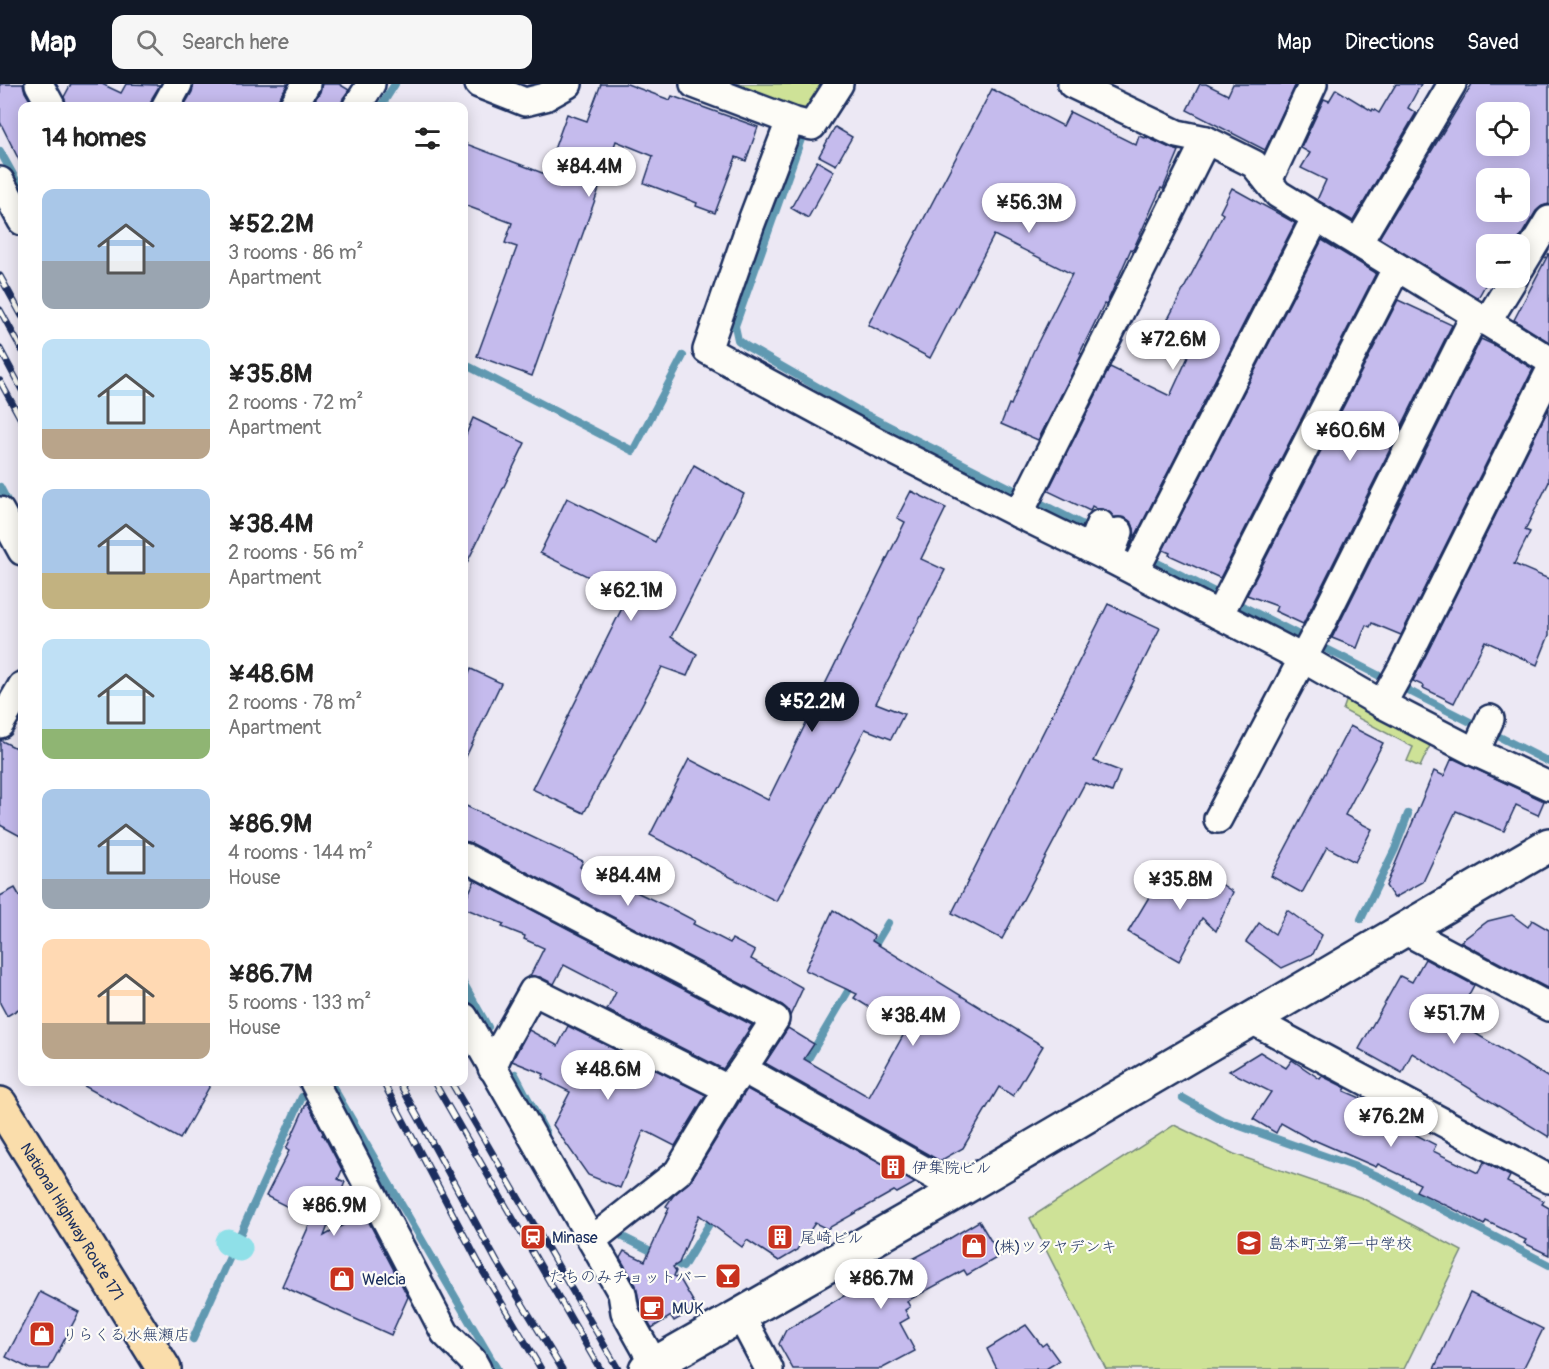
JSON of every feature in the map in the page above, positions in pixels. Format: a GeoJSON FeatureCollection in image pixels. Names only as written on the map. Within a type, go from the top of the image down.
{"type":"FeatureCollection","features":[{"type":"Feature","properties":{"kind":"highway","name":"National Highway Route 171"},"geometry":{"type":"LineString","coordinates":[[0,1104],[164,1369]]}},
{"type":"Feature","properties":{"kind":"street"},"geometry":{"type":"LineString","coordinates":[[168,102],[178,84]]}},
{"type":"Feature","properties":{"kind":"street"},"geometry":{"type":"LineString","coordinates":[[295,102],[306,84]]}},
{"type":"Feature","properties":{"kind":"street"},"geometry":{"type":"LineString","coordinates":[[360,102],[371,84]]}},
{"type":"Feature","properties":{"kind":"street"},"geometry":{"type":"LineString","coordinates":[[478,84],[525,102],[545,97],[567,84]]}},
{"type":"Feature","properties":{"kind":"street"},"geometry":{"type":"LineString","coordinates":[[694,84],[798,123]]}},
{"type":"Feature","properties":{"kind":"street"},"geometry":{"type":"LineString","coordinates":[[839,84],[798,123],[750,226],[707,350],[865,436],[1018,514],[1103,544],[1136,570],[1304,655],[1385,700],[1482,738],[1549,786]]}},
{"type":"Feature","properties":{"kind":"street"},"geometry":{"type":"LineString","coordinates":[[1072,84],[1177,134],[1206,140],[1254,164],[1278,194],[1549,360]]}},
{"type":"Feature","properties":{"kind":"street"},"geometry":{"type":"LineString","coordinates":[[1268,181],[1313,84]]}},
{"type":"Feature","properties":{"kind":"street"},"geometry":{"type":"LineString","coordinates":[[1358,243],[1452,84]]}},
{"type":"Feature","properties":{"kind":"street"},"geometry":{"type":"LineString","coordinates":[[1018,514],[1206,140]]}},
{"type":"Feature","properties":{"kind":"street"},"geometry":{"type":"LineString","coordinates":[[0,181],[18,214]]}},
{"type":"Feature","properties":{"kind":"street"},"geometry":{"type":"LineString","coordinates":[[1136,570],[1316,217]]}},
{"type":"Feature","properties":{"kind":"street"},"geometry":{"type":"LineString","coordinates":[[1530,251],[1549,220]]}},
{"type":"Feature","properties":{"kind":"street"},"geometry":{"type":"LineString","coordinates":[[1219,614],[1397,267]]}},
{"type":"Feature","properties":{"kind":"street"},"geometry":{"type":"LineString","coordinates":[[1218,819],[1481,319],[1506,288]]}},
{"type":"Feature","properties":{"kind":"street"},"geometry":{"type":"LineString","coordinates":[[1385,700],[1549,373]]}},
{"type":"Feature","properties":{"kind":"street"},"geometry":{"type":"LineString","coordinates":[[0,511],[18,543]]}},
{"type":"Feature","properties":{"kind":"street"},"geometry":{"type":"LineString","coordinates":[[0,724],[18,693]]}},
{"type":"Feature","properties":{"kind":"street"},"geometry":{"type":"LineString","coordinates":[[468,1024],[622,1293],[625,1312],[650,1367],[958,1191],[1549,845]]}},
{"type":"Feature","properties":{"kind":"street"},"geometry":{"type":"LineString","coordinates":[[468,859],[775,1019],[678,1172],[592,1240]]}},
{"type":"Feature","properties":{"kind":"street"},"geometry":{"type":"LineString","coordinates":[[1404,930],[1549,1007]]}},
{"type":"Feature","properties":{"kind":"street"},"geometry":{"type":"LineString","coordinates":[[492,1068],[533,991],[736,1079],[938,1178],[958,1191]]}},
{"type":"Feature","properties":{"kind":"street"},"geometry":{"type":"LineString","coordinates":[[1250,1019],[1549,1179]]}},
{"type":"Feature","properties":{"kind":"street"},"geometry":{"type":"LineString","coordinates":[[316,1086],[445,1333],[472,1360],[477,1369]]}},
{"type":"Feature","properties":{"kind":"street"},"geometry":{"type":"LineString","coordinates":[[741,1316],[769,1369]]}},
{"type":"Feature","properties":{"kind":"green space"},"geometry":{"type":"Polygon","coordinates":[[[717,84],[821,84],[808,108],[788,111],[717,84]]]}},
{"type":"Feature","properties":{"kind":"green space"},"geometry":{"type":"Polygon","coordinates":[[[1349,693],[1434,737],[1420,767],[1407,761],[1413,747],[1343,710],[1349,693]]]}},
{"type":"Feature","properties":{"kind":"green space","name":"島本町立第一中学校"},"geometry":{"type":"Polygon","coordinates":[[[1174,1125],[1234,1154],[1362,1198],[1462,1251],[1404,1369],[1106,1369],[1030,1218],[1174,1125]]]}},
{"type":"Feature","properties":{"kind":"building"},"geometry":{"type":"Polygon","coordinates":[[[0,84],[23,84],[31,102],[18,102],[18,158],[0,122],[0,84]]]}},
{"type":"Feature","properties":{"kind":"building"},"geometry":{"type":"Polygon","coordinates":[[[71,84],[102,84],[121,93],[126,84],[160,85],[151,102],[66,102],[64,97],[71,84]]]}},
{"type":"Feature","properties":{"kind":"building"},"geometry":{"type":"Polygon","coordinates":[[[194,84],[288,84],[278,102],[186,102],[194,84]]]}},
{"type":"Feature","properties":{"kind":"building"},"geometry":{"type":"Polygon","coordinates":[[[322,84],[339,84],[349,90],[342,102],[314,102],[322,84]]]}},
{"type":"Feature","properties":{"kind":"building"},"geometry":{"type":"Polygon","coordinates":[[[601,84],[627,84],[670,100],[672,96],[758,127],[746,161],[736,157],[715,213],[696,206],[697,203],[644,183],[653,156],[616,141],[532,376],[477,356],[517,247],[505,243],[512,223],[468,206],[468,145],[545,174],[567,114],[587,121],[601,84]]]}},
{"type":"Feature","properties":{"kind":"building"},"geometry":{"type":"Polygon","coordinates":[[[1200,84],[1206,84],[1228,95],[1233,84],[1296,84],[1265,150],[1187,110],[1200,84]]]}},
{"type":"Feature","properties":{"kind":"building"},"geometry":{"type":"Polygon","coordinates":[[[1396,84],[1421,84],[1408,108],[1416,113],[1353,221],[1317,200],[1326,180],[1301,168],[1310,153],[1301,148],[1324,99],[1329,101],[1336,89],[1379,113],[1396,84]]]}},
{"type":"Feature","properties":{"kind":"building"},"geometry":{"type":"Polygon","coordinates":[[[1472,84],[1549,84],[1549,204],[1536,211],[1530,221],[1530,168],[1476,168],[1476,222],[1529,222],[1522,234],[1476,234],[1476,288],[1484,288],[1478,298],[1379,238],[1472,84]]]}},
{"type":"Feature","properties":{"kind":"building"},"geometry":{"type":"Polygon","coordinates":[[[992,89],[1063,126],[1070,112],[1136,145],[1139,136],[1179,151],[1163,189],[1161,188],[1133,250],[1131,249],[1106,305],[1104,304],[1080,353],[1082,354],[1038,440],[1001,424],[1033,352],[1072,274],[994,235],[930,358],[868,325],[992,89]]]}},
{"type":"Feature","properties":{"kind":"building"},"geometry":{"type":"Polygon","coordinates":[[[835,127],[852,137],[836,165],[819,156],[835,127]]]}},
{"type":"Feature","properties":{"kind":"building"},"geometry":{"type":"Polygon","coordinates":[[[817,161],[834,171],[808,218],[791,208],[817,161]]]}},
{"type":"Feature","properties":{"kind":"building"},"geometry":{"type":"Polygon","coordinates":[[[1232,188],[1295,223],[1135,537],[1132,523],[1125,518],[1114,517],[1106,510],[1092,506],[1090,511],[1048,491],[1110,367],[1170,396],[1188,357],[1157,340],[1223,214],[1220,212],[1232,188]]]}},
{"type":"Feature","properties":{"kind":"building"},"geometry":{"type":"Polygon","coordinates":[[[1322,240],[1376,273],[1220,578],[1169,555],[1170,553],[1163,550],[1322,240]]]}},
{"type":"Feature","properties":{"kind":"building"},"geometry":{"type":"Polygon","coordinates":[[[1549,253],[1549,342],[1514,320],[1549,253]]]}},
{"type":"Feature","properties":{"kind":"building"},"geometry":{"type":"Polygon","coordinates":[[[1398,300],[1452,325],[1303,624],[1275,611],[1277,606],[1247,595],[1398,300]]]}},
{"type":"Feature","properties":{"kind":"building"},"geometry":{"type":"Polygon","coordinates":[[[1481,339],[1533,369],[1401,635],[1372,623],[1370,627],[1366,625],[1357,648],[1332,638],[1481,339]]]}},
{"type":"Feature","properties":{"kind":"building"},"geometry":{"type":"Polygon","coordinates":[[[1549,408],[1549,482],[1525,530],[1530,532],[1514,564],[1549,579],[1549,635],[1537,665],[1485,641],[1454,703],[1413,681],[1549,408]]]}},
{"type":"Feature","properties":{"kind":"building"},"geometry":{"type":"Polygon","coordinates":[[[473,418],[525,443],[468,561],[468,430],[473,418]]]}},
{"type":"Feature","properties":{"kind":"building"},"geometry":{"type":"Polygon","coordinates":[[[694,465],[744,494],[671,637],[697,654],[687,676],[662,667],[584,813],[532,789],[628,596],[540,553],[567,498],[655,542],[694,465]]]}},
{"type":"Feature","properties":{"kind":"building"},"geometry":{"type":"Polygon","coordinates":[[[911,491],[946,508],[921,559],[945,570],[876,703],[904,714],[891,739],[865,729],[776,901],[650,835],[689,759],[768,800],[905,522],[897,518],[911,491]]]}},
{"type":"Feature","properties":{"kind":"building"},"geometry":{"type":"Polygon","coordinates":[[[1108,604],[1160,628],[1094,761],[1120,771],[1112,792],[1085,783],[1002,939],[952,913],[1108,604]]]}},
{"type":"Feature","properties":{"kind":"building"},"geometry":{"type":"Polygon","coordinates":[[[471,669],[501,683],[468,753],[468,676],[471,669]]]}},
{"type":"Feature","properties":{"kind":"building"},"geometry":{"type":"Polygon","coordinates":[[[1350,726],[1383,743],[1345,815],[1372,829],[1355,862],[1327,847],[1302,893],[1271,876],[1350,726]]]}},
{"type":"Feature","properties":{"kind":"building"},"geometry":{"type":"Polygon","coordinates":[[[0,740],[18,749],[18,835],[0,825],[0,740]]]}},
{"type":"Feature","properties":{"kind":"building"},"geometry":{"type":"Polygon","coordinates":[[[1452,758],[1544,801],[1538,815],[1516,805],[1504,831],[1456,811],[1423,882],[1394,898],[1386,886],[1434,771],[1444,776],[1452,758]]]}},
{"type":"Feature","properties":{"kind":"building"},"geometry":{"type":"Polygon","coordinates":[[[468,807],[583,861],[580,867],[672,909],[695,921],[693,924],[730,943],[732,939],[755,951],[751,959],[803,988],[790,1016],[788,1010],[782,1005],[468,842],[468,807]]]}},
{"type":"Feature","properties":{"kind":"building"},"geometry":{"type":"Polygon","coordinates":[[[1193,865],[1233,892],[1216,931],[1202,918],[1179,961],[1128,932],[1167,867],[1185,884],[1193,865]]]}},
{"type":"Feature","properties":{"kind":"building"},"geometry":{"type":"Polygon","coordinates":[[[475,880],[752,1025],[723,1069],[607,1010],[616,992],[564,965],[554,984],[540,977],[530,976],[544,948],[524,939],[525,936],[502,927],[504,924],[468,910],[468,895],[475,880]]]}},
{"type":"Feature","properties":{"kind":"building"},"geometry":{"type":"Polygon","coordinates":[[[15,888],[18,893],[18,1009],[7,1016],[0,1003],[0,896],[15,888]]]}},
{"type":"Feature","properties":{"kind":"building"},"geometry":{"type":"Polygon","coordinates":[[[833,910],[874,936],[872,941],[1043,1046],[1013,1096],[999,1087],[963,1148],[940,1161],[765,1063],[788,1028],[814,1044],[804,1059],[869,1097],[906,1030],[854,998],[857,994],[805,970],[833,910]]]}},
{"type":"Feature","properties":{"kind":"building"},"geometry":{"type":"Polygon","coordinates":[[[1287,910],[1322,935],[1313,954],[1282,968],[1246,942],[1259,923],[1275,934],[1287,910]]]}},
{"type":"Feature","properties":{"kind":"building"},"geometry":{"type":"Polygon","coordinates":[[[1512,915],[1528,927],[1532,920],[1549,930],[1549,989],[1460,942],[1488,921],[1512,915]]]}},
{"type":"Feature","properties":{"kind":"building"},"geometry":{"type":"Polygon","coordinates":[[[1425,959],[1474,985],[1455,1021],[1549,1078],[1549,1137],[1412,1053],[1402,1073],[1359,1049],[1400,976],[1412,982],[1425,959]]]}},
{"type":"Feature","properties":{"kind":"building"},"geometry":{"type":"Polygon","coordinates":[[[568,1026],[706,1095],[675,1146],[644,1130],[620,1188],[588,1175],[553,1125],[570,1092],[542,1078],[544,1074],[512,1061],[529,1030],[558,1046],[568,1026]]]}},
{"type":"Feature","properties":{"kind":"building"},"geometry":{"type":"Polygon","coordinates":[[[1260,1052],[1286,1068],[1292,1060],[1320,1079],[1322,1076],[1346,1088],[1344,1091],[1401,1118],[1397,1125],[1436,1145],[1433,1151],[1478,1173],[1484,1162],[1510,1176],[1507,1182],[1544,1201],[1542,1204],[1549,1208],[1549,1255],[1524,1243],[1526,1240],[1486,1221],[1484,1225],[1416,1191],[1420,1184],[1378,1164],[1376,1167],[1313,1141],[1281,1123],[1276,1133],[1253,1119],[1271,1092],[1229,1071],[1260,1052]]]}},
{"type":"Feature","properties":{"kind":"building"},"geometry":{"type":"Polygon","coordinates":[[[84,1086],[210,1086],[180,1139],[84,1086]]]}},
{"type":"Feature","properties":{"kind":"building"},"geometry":{"type":"Polygon","coordinates":[[[747,1089],[915,1183],[897,1193],[894,1191],[827,1229],[815,1223],[796,1251],[779,1261],[747,1240],[742,1247],[699,1215],[679,1263],[673,1267],[676,1271],[674,1276],[680,1279],[697,1308],[674,1321],[671,1316],[652,1328],[640,1307],[636,1285],[620,1258],[624,1251],[645,1261],[669,1208],[666,1206],[673,1196],[691,1180],[747,1089]]]}},
{"type":"Feature","properties":{"kind":"building"},"geometry":{"type":"Polygon","coordinates":[[[307,1102],[342,1170],[338,1179],[345,1182],[324,1236],[364,1213],[408,1297],[391,1335],[282,1286],[312,1219],[266,1196],[289,1151],[286,1149],[307,1102]]]}},
{"type":"Feature","properties":{"kind":"building"},"geometry":{"type":"Polygon","coordinates":[[[979,1221],[1000,1256],[967,1275],[964,1270],[907,1301],[910,1307],[905,1310],[909,1318],[900,1323],[915,1351],[881,1369],[793,1369],[779,1344],[786,1330],[979,1221]]]}},
{"type":"Feature","properties":{"kind":"building","name":"りらくる水無瀬店"},"geometry":{"type":"Polygon","coordinates":[[[40,1292],[79,1312],[49,1369],[30,1369],[6,1357],[40,1292]]]}},
{"type":"Feature","properties":{"kind":"building"},"geometry":{"type":"Polygon","coordinates":[[[1470,1293],[1543,1329],[1523,1369],[1434,1369],[1470,1293]]]}},
{"type":"Feature","properties":{"kind":"building"},"geometry":{"type":"Polygon","coordinates":[[[1026,1325],[1042,1346],[1046,1343],[1059,1361],[1046,1369],[997,1369],[987,1349],[1026,1325]]]}},
{"type":"Feature","properties":{"kind":"waterway"},"geometry":{"type":"LineString","coordinates":[[384,102],[395,84]]}},
{"type":"Feature","properties":{"kind":"waterway"},"geometry":{"type":"LineString","coordinates":[[805,128],[735,326],[738,340],[861,412],[1093,530]]}},
{"type":"Feature","properties":{"kind":"waterway"},"geometry":{"type":"LineString","coordinates":[[0,151],[18,184]]}},
{"type":"Feature","properties":{"kind":"waterway"},"geometry":{"type":"LineString","coordinates":[[468,366],[633,451],[683,356]]}},
{"type":"Feature","properties":{"kind":"waterway"},"geometry":{"type":"LineString","coordinates":[[0,487],[10,506]]}},
{"type":"Feature","properties":{"kind":"waterway"},"geometry":{"type":"LineString","coordinates":[[1120,544],[1549,762]]}},
{"type":"Feature","properties":{"kind":"waterway"},"geometry":{"type":"LineString","coordinates":[[1361,919],[1395,849],[1408,814]]}},
{"type":"Feature","properties":{"kind":"waterway"},"geometry":{"type":"LineString","coordinates":[[872,950],[888,923]]}},
{"type":"Feature","properties":{"kind":"waterway"},"geometry":{"type":"LineString","coordinates":[[802,1069],[854,981]]}},
{"type":"Feature","properties":{"kind":"waterway"},"geometry":{"type":"LineString","coordinates":[[468,991],[488,1027]]}},
{"type":"Feature","properties":{"kind":"waterway"},"geometry":{"type":"LineString","coordinates":[[515,1074],[546,1133]]}},
{"type":"Feature","properties":{"kind":"waterway"},"geometry":{"type":"LineString","coordinates":[[332,1086],[497,1369]]}},
{"type":"Feature","properties":{"kind":"waterway"},"geometry":{"type":"LineString","coordinates":[[193,1339],[302,1097]]}},
{"type":"Feature","properties":{"kind":"waterway"},"geometry":{"type":"LineString","coordinates":[[1183,1098],[1220,1119],[1380,1177],[1549,1265]]}},
{"type":"Feature","properties":{"kind":"waterway"},"geometry":{"type":"LineString","coordinates":[[670,1260],[683,1267],[714,1216]]}},
{"type":"Feature","properties":{"kind":"waterway"},"geometry":{"type":"LineString","coordinates":[[623,1237],[659,1255]]}},
{"type":"Feature","properties":{"kind":"waterway"},"geometry":{"type":"LineString","coordinates":[[228,1242],[239,1248]]}},
{"type":"Feature","properties":{"kind":"railway"},"geometry":{"type":"LineString","coordinates":[[0,276],[18,309]]}},
{"type":"Feature","properties":{"kind":"railway"},"geometry":{"type":"LineString","coordinates":[[0,310],[18,343]]}},
{"type":"Feature","properties":{"kind":"railway"},"geometry":{"type":"LineString","coordinates":[[0,349],[18,383]]}},
{"type":"Feature","properties":{"kind":"railway"},"geometry":{"type":"LineString","coordinates":[[0,381],[18,414]]}},
{"type":"Feature","properties":{"kind":"railway"},"geometry":{"type":"LineString","coordinates":[[385,1086],[484,1273],[541,1369]]}},
{"type":"Feature","properties":{"kind":"railway"},"geometry":{"type":"LineString","coordinates":[[401,1086],[497,1262],[562,1369]]}},
{"type":"Feature","properties":{"kind":"railway"},"geometry":{"type":"LineString","coordinates":[[436,1086],[600,1369]]}},
{"type":"Feature","properties":{"kind":"railway"},"geometry":{"type":"LineString","coordinates":[[453,1086],[618,1369]]}},
{"type":"Feature","properties":{"kind":"place","name":"伊集院ビル"},"geometry":{"type":"Point","coordinates":[893,1167]}},
{"type":"Feature","properties":{"kind":"place","name":"Minase"},"geometry":{"type":"Point","coordinates":[533,1237]}},
{"type":"Feature","properties":{"kind":"place","name":"尾崎ビル"},"geometry":{"type":"Point","coordinates":[780,1237]}},
{"type":"Feature","properties":{"kind":"place","name":"島本町立第一中学校"},"geometry":{"type":"Point","coordinates":[1249,1243]}},
{"type":"Feature","properties":{"kind":"place","name":"(株)ツタヤデンキ"},"geometry":{"type":"Point","coordinates":[974,1246]}},
{"type":"Feature","properties":{"kind":"place","name":"たちのみチョットバー"},"geometry":{"type":"Point","coordinates":[728,1276]}},
{"type":"Feature","properties":{"kind":"place","name":"Welcia"},"geometry":{"type":"Point","coordinates":[342,1279]}},
{"type":"Feature","properties":{"kind":"place","name":"MUK"},"geometry":{"type":"Point","coordinates":[652,1308]}},
{"type":"Feature","properties":{"kind":"place","name":"りらくる水無瀬店"},"geometry":{"type":"Point","coordinates":[42,1334]}}]}
